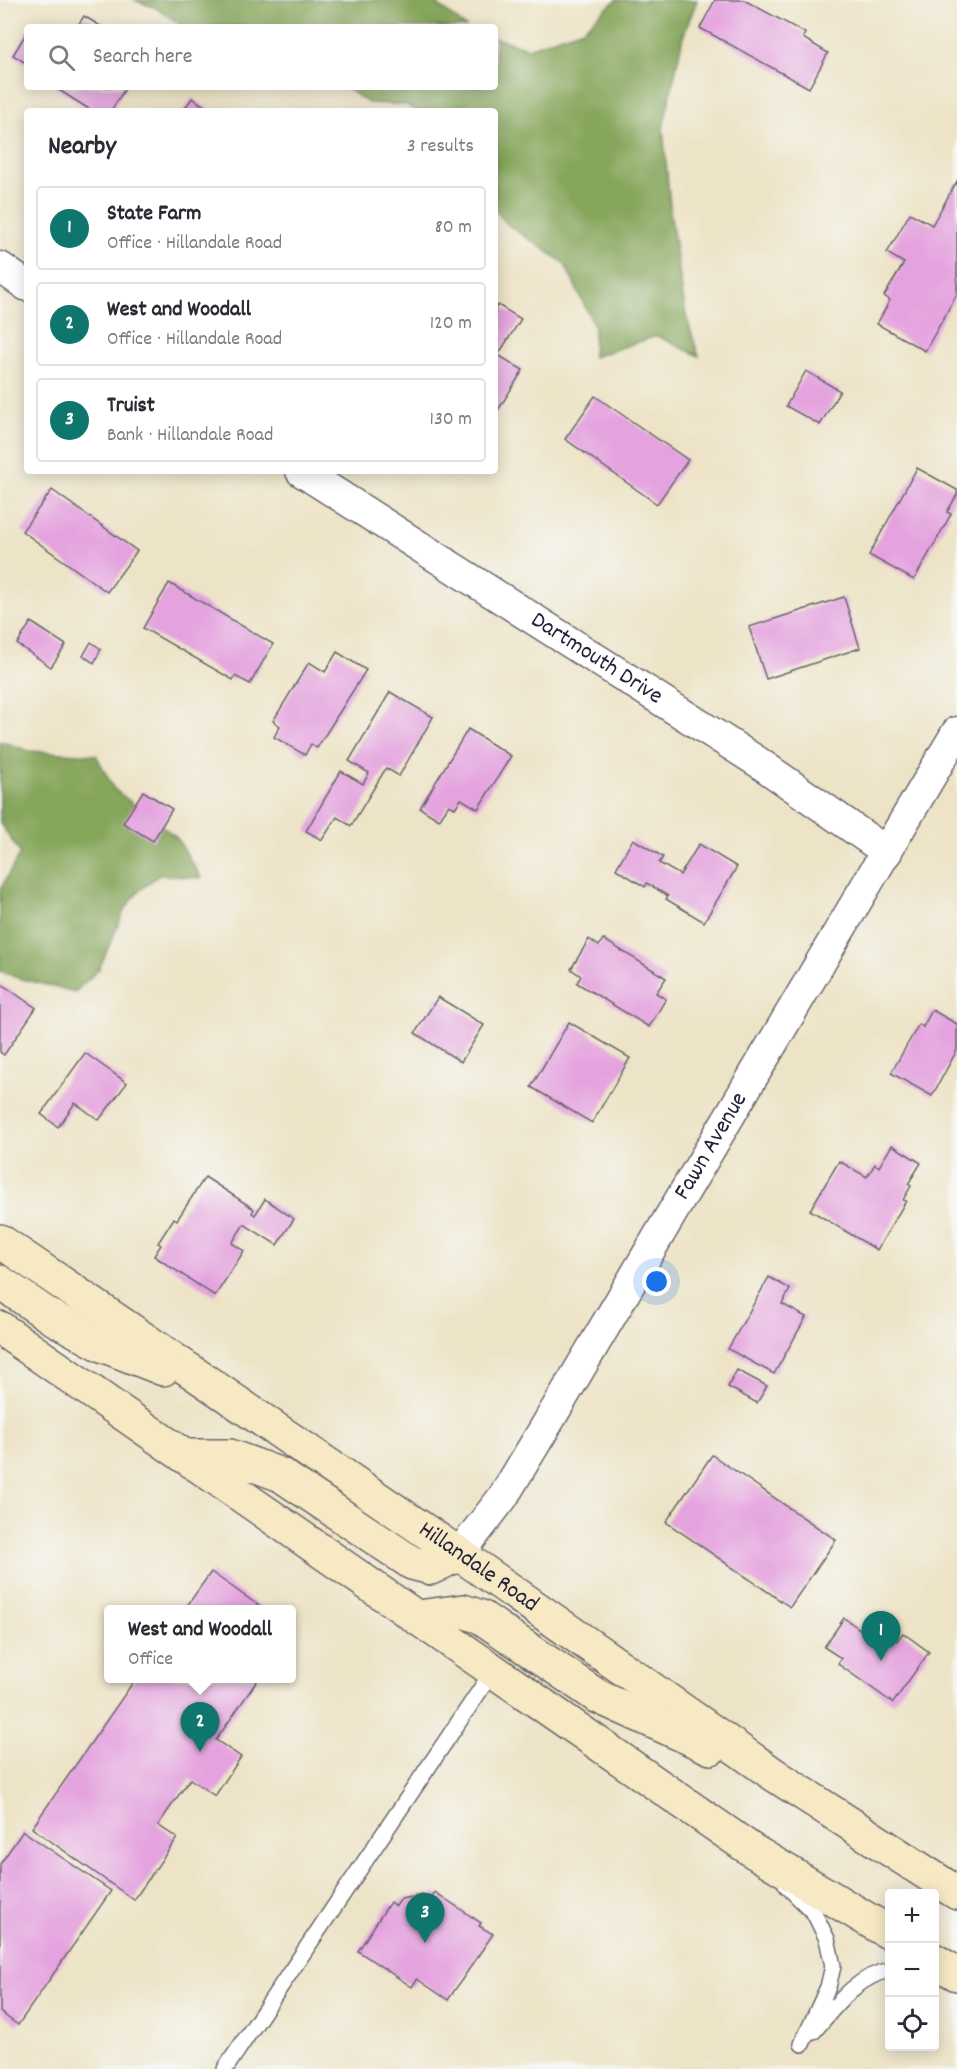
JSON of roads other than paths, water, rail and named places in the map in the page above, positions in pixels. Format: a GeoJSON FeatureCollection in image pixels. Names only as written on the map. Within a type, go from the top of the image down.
{"type":"FeatureCollection","features":[{"type":"Feature","properties":{"kind":"main road","name":"Hillandale Road"},"geometry":{"type":"LineString","coordinates":[[0,1241],[459,1554],[776,1776],[957,1893]]}},
{"type":"Feature","properties":{"kind":"main road"},"geometry":{"type":"LineString","coordinates":[[0,1282],[51,1317],[102,1345],[215,1389]]}},
{"type":"Feature","properties":{"kind":"main road"},"geometry":{"type":"LineString","coordinates":[[0,1328],[753,1851],[885,1931]]}},
{"type":"Feature","properties":{"kind":"main road"},"geometry":{"type":"LineString","coordinates":[[184,1456],[230,1456],[281,1475],[412,1563],[431,1568],[459,1554]]}},
{"type":"Feature","properties":{"kind":"main road"},"geometry":{"type":"LineString","coordinates":[[418,1617],[463,1611],[481,1617],[597,1696],[776,1776]]}},
{"type":"Feature","properties":{"kind":"street"},"geometry":{"type":"LineString","coordinates":[[0,267],[24,284]]}},
{"type":"Feature","properties":{"kind":"street","name":"Dartmouth Drive"},"geometry":{"type":"LineString","coordinates":[[306,474],[758,762],[887,852]]}},
{"type":"Feature","properties":{"kind":"street","name":"Fawn Avenue"},"geometry":{"type":"LineString","coordinates":[[459,1554],[503,1497],[542,1433],[957,732]]}},
{"type":"Feature","properties":{"kind":"lane"},"geometry":{"type":"LineString","coordinates":[[225,2069],[494,1671]]}},
{"type":"Feature","properties":{"kind":"lane"},"geometry":{"type":"LineString","coordinates":[[753,1851],[814,1913],[827,1939],[833,1966],[828,1987],[802,2044],[860,1982],[885,1971]]}},
{"type":"Feature","properties":{"kind":"place","name":"State Farm"},"geometry":{"type":"Point","coordinates":[881,1661]}},
{"type":"Feature","properties":{"kind":"place","name":"West and Woodall"},"geometry":{"type":"Point","coordinates":[200,1752]}},
{"type":"Feature","properties":{"kind":"place","name":"Truist"},"geometry":{"type":"Point","coordinates":[425,1943]}}]}
